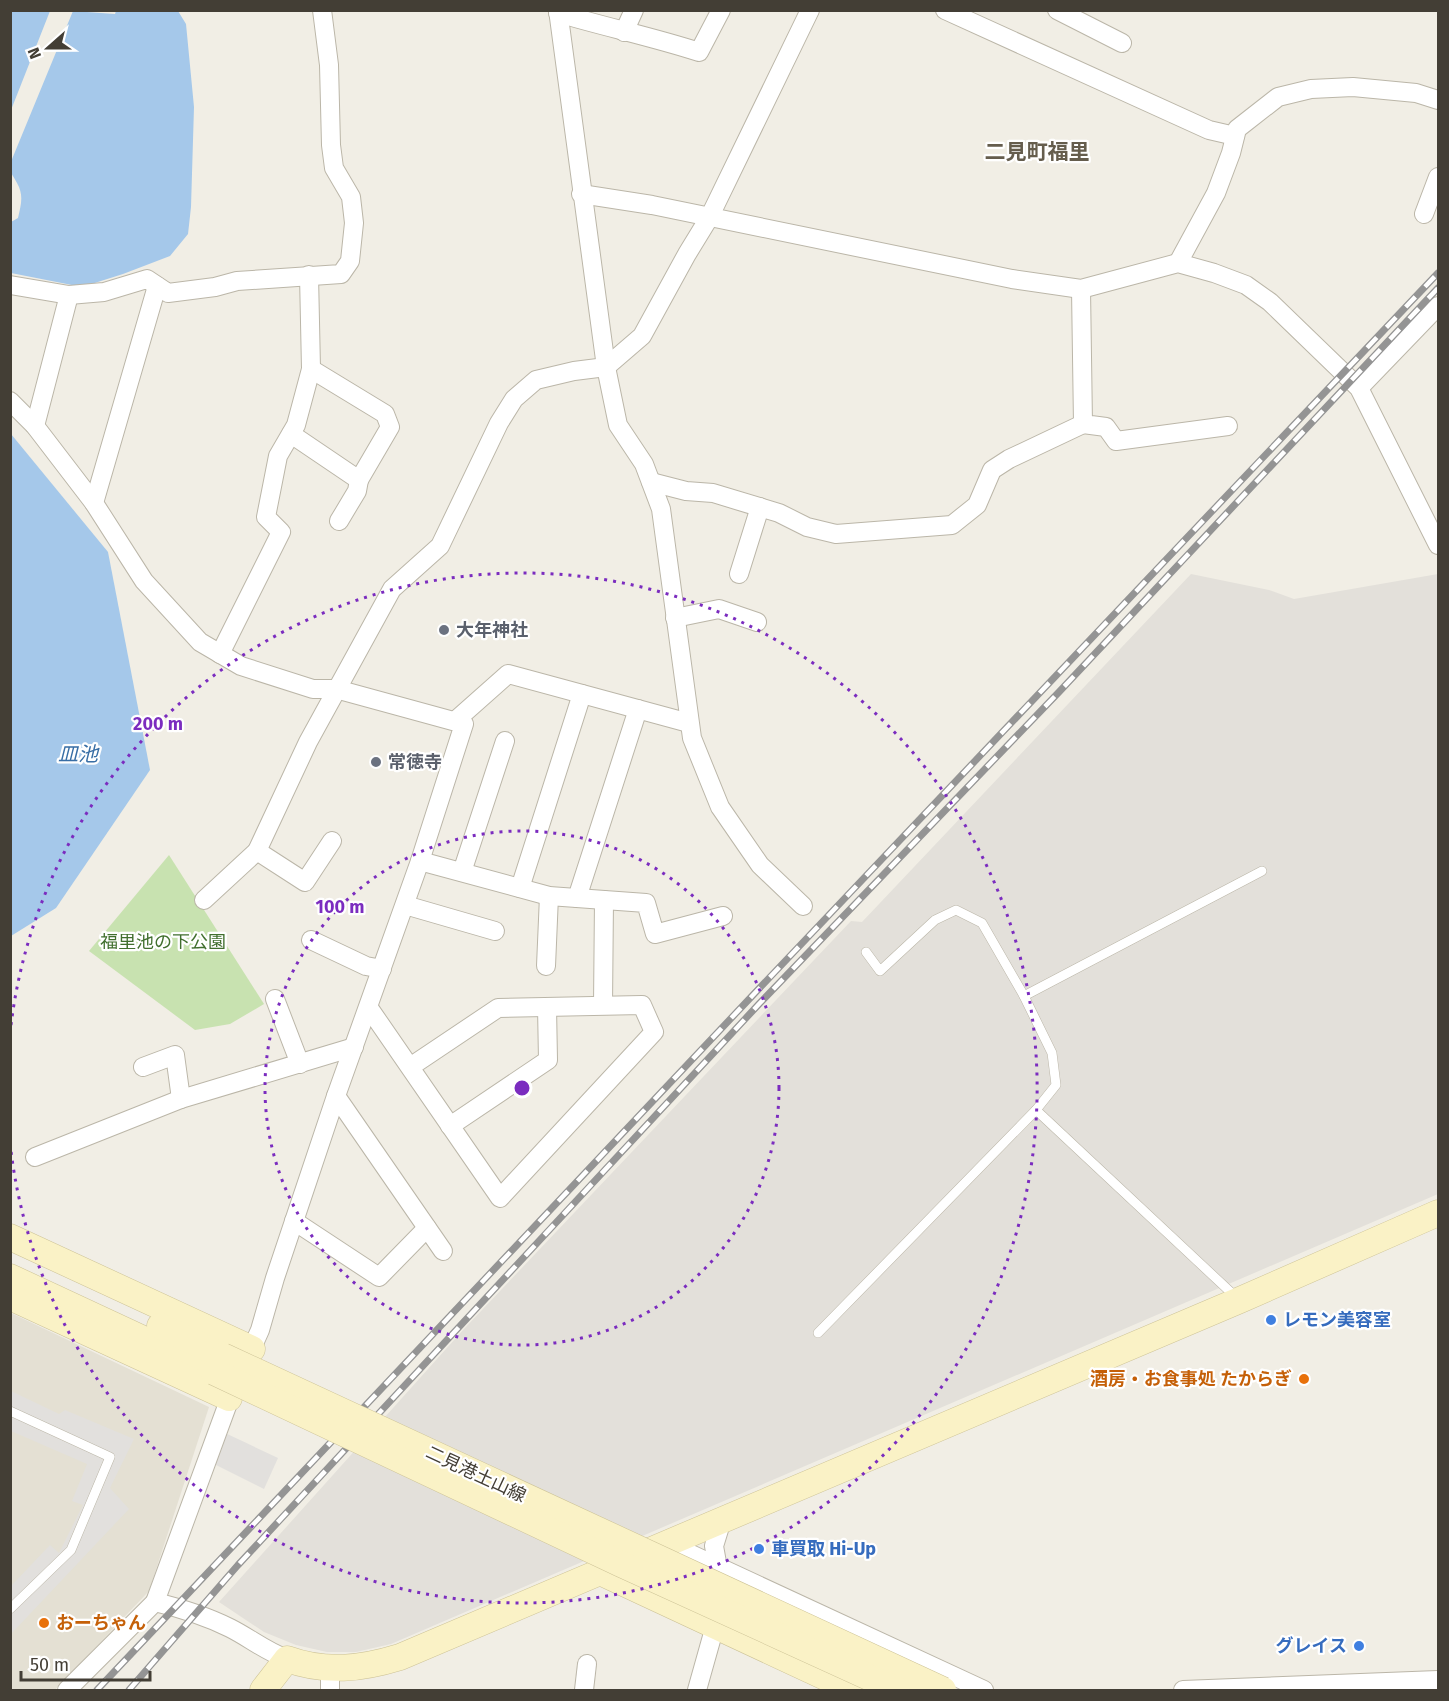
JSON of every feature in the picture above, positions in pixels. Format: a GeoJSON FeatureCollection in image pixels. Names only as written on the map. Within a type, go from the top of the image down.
{"type":"FeatureCollection","features":[{"type":"Feature","properties":{"kind":"main road"},"geometry":{"type":"LineString","coordinates":[[263,1690],[287,1659],[330,1680],[356,1668],[400,1657],[1240,1300],[1438,1213]]}},
{"type":"Feature","properties":{"kind":"main road"},"geometry":{"type":"LineString","coordinates":[[10,1237],[252,1349]]}},
{"type":"Feature","properties":{"kind":"main road","name":"二見港土山線"},"geometry":{"type":"LineString","coordinates":[[10,1256],[218,1364],[621,1564],[897,1690]]}},
{"type":"Feature","properties":{"kind":"main road","name":"二見港土山線"},"geometry":{"type":"LineString","coordinates":[[10,1277],[218,1364],[943,1690]]}},
{"type":"Feature","properties":{"kind":"main road"},"geometry":{"type":"LineString","coordinates":[[10,1297],[229,1398]]}},
{"type":"Feature","properties":{"kind":"main road"},"geometry":{"type":"LineString","coordinates":[[600,1572],[853,1690]]}},
{"type":"Feature","properties":{"kind":"street"},"geometry":{"type":"LineString","coordinates":[[10,285],[69,295],[104,292],[147,279],[168,293],[215,287],[237,281],[341,274],[350,261],[354,223],[351,197],[334,168],[331,145],[329,65],[322,10]]}},
{"type":"Feature","properties":{"kind":"street"},"geometry":{"type":"LineString","coordinates":[[624,32],[634,10]]}},
{"type":"Feature","properties":{"kind":"street"},"geometry":{"type":"LineString","coordinates":[[720,10],[699,52],[660,39],[624,32],[558,12],[606,367],[618,425],[644,464],[661,509],[692,738],[720,807],[759,865],[803,906]]}},
{"type":"Feature","properties":{"kind":"street"},"geometry":{"type":"LineString","coordinates":[[204,900],[257,852],[308,742],[392,589],[440,546],[499,423],[514,399],[536,380],[574,371],[606,367],[642,336],[687,254],[710,218],[810,10]]}},
{"type":"Feature","properties":{"kind":"street"},"geometry":{"type":"LineString","coordinates":[[945,10],[1209,130],[1235,136]]}},
{"type":"Feature","properties":{"kind":"street"},"geometry":{"type":"LineString","coordinates":[[1057,10],[1122,44]]}},
{"type":"Feature","properties":{"kind":"street"},"geometry":{"type":"LineString","coordinates":[[1178,263],[1216,193],[1237,129],[1278,97],[1311,89],[1353,87],[1416,93],[1438,100]]}},
{"type":"Feature","properties":{"kind":"street"},"geometry":{"type":"LineString","coordinates":[[1424,214],[1438,177]]}},
{"type":"Feature","properties":{"kind":"street"},"geometry":{"type":"LineString","coordinates":[[581,194],[652,205],[1012,279],[1081,289],[1178,263],[1246,285],[1270,302],[1359,388],[1438,545]]}},
{"type":"Feature","properties":{"kind":"street"},"geometry":{"type":"LineString","coordinates":[[220,654],[281,532],[266,517],[278,456],[296,425],[310,369],[309,275]]}},
{"type":"Feature","properties":{"kind":"street"},"geometry":{"type":"LineString","coordinates":[[94,503],[157,286]]}},
{"type":"Feature","properties":{"kind":"street"},"geometry":{"type":"LineString","coordinates":[[1081,289],[1083,424]]}},
{"type":"Feature","properties":{"kind":"street"},"geometry":{"type":"LineString","coordinates":[[35,426],[69,295]]}},
{"type":"Feature","properties":{"kind":"street"},"geometry":{"type":"LineString","coordinates":[[1359,388],[1438,306]]}},
{"type":"Feature","properties":{"kind":"street"},"geometry":{"type":"LineString","coordinates":[[310,369],[385,414],[390,427],[359,480],[357,491],[339,521]]}},
{"type":"Feature","properties":{"kind":"street"},"geometry":{"type":"LineString","coordinates":[[10,401],[35,426],[94,503],[144,580],[200,642],[241,666],[313,689],[336,690],[464,724],[405,905],[336,1096],[260,1330],[229,1398],[154,1602],[67,1690]]}},
{"type":"Feature","properties":{"kind":"street"},"geometry":{"type":"LineString","coordinates":[[651,482],[686,491],[713,493],[779,513],[807,527],[836,534],[952,525],[976,506],[992,470],[1009,459],[1083,424],[1106,427],[1116,441],[1228,426]]}},
{"type":"Feature","properties":{"kind":"street"},"geometry":{"type":"LineString","coordinates":[[291,434],[359,480]]}},
{"type":"Feature","properties":{"kind":"street"},"geometry":{"type":"LineString","coordinates":[[739,574],[760,507]]}},
{"type":"Feature","properties":{"kind":"street"},"geometry":{"type":"LineString","coordinates":[[675,618],[719,609],[757,622]]}},
{"type":"Feature","properties":{"kind":"street"},"geometry":{"type":"LineString","coordinates":[[454,721],[508,674],[689,723]]}},
{"type":"Feature","properties":{"kind":"street"},"geometry":{"type":"LineString","coordinates":[[520,888],[582,694]]}},
{"type":"Feature","properties":{"kind":"street"},"geometry":{"type":"LineString","coordinates":[[577,898],[638,709]]}},
{"type":"Feature","properties":{"kind":"street"},"geometry":{"type":"LineString","coordinates":[[462,872],[505,741]]}},
{"type":"Feature","properties":{"kind":"street"},"geometry":{"type":"LineString","coordinates":[[257,852],[305,882],[332,841]]}},
{"type":"Feature","properties":{"kind":"street"},"geometry":{"type":"LineString","coordinates":[[420,861],[549,896],[646,903],[655,934],[723,916]]}},
{"type":"Feature","properties":{"kind":"street"},"geometry":{"type":"LineString","coordinates":[[546,966],[549,896]]}},
{"type":"Feature","properties":{"kind":"street"},"geometry":{"type":"LineString","coordinates":[[603,1005],[604,900]]}},
{"type":"Feature","properties":{"kind":"street"},"geometry":{"type":"LineString","coordinates":[[405,905],[495,932]]}},
{"type":"Feature","properties":{"kind":"street"},"geometry":{"type":"LineString","coordinates":[[312,940],[366,966],[382,969]]}},
{"type":"Feature","properties":{"kind":"street"},"geometry":{"type":"LineString","coordinates":[[275,999],[300,1064]]}},
{"type":"Feature","properties":{"kind":"street"},"geometry":{"type":"LineString","coordinates":[[369,1008],[500,1198],[654,1032],[642,1005],[498,1008],[410,1067]]}},
{"type":"Feature","properties":{"kind":"street"},"geometry":{"type":"LineString","coordinates":[[450,1126],[548,1060],[547,1007]]}},
{"type":"Feature","properties":{"kind":"street"},"geometry":{"type":"LineString","coordinates":[[35,1157],[181,1099],[354,1047]]}},
{"type":"Feature","properties":{"kind":"street"},"geometry":{"type":"LineString","coordinates":[[143,1067],[175,1056],[181,1099]]}},
{"type":"Feature","properties":{"kind":"street"},"geometry":{"type":"LineString","coordinates":[[336,1096],[443,1251]]}},
{"type":"Feature","properties":{"kind":"street"},"geometry":{"type":"LineString","coordinates":[[294,1221],[379,1277],[427,1228]]}},
{"type":"Feature","properties":{"kind":"street"},"geometry":{"type":"LineString","coordinates":[[697,1690],[715,1626],[718,1568],[714,1546],[722,1520]]}},
{"type":"Feature","properties":{"kind":"street"},"geometry":{"type":"LineString","coordinates":[[667,1543],[984,1690]]}},
{"type":"Feature","properties":{"kind":"street"},"geometry":{"type":"LineString","coordinates":[[154,1602],[197,1613],[230,1628],[264,1650],[287,1659]]}},
{"type":"Feature","properties":{"kind":"street"},"geometry":{"type":"LineString","coordinates":[[584,1690],[587,1664]]}},
{"type":"Feature","properties":{"kind":"street"},"geometry":{"type":"LineString","coordinates":[[1183,1690],[1438,1680]]}},
{"type":"Feature","properties":{"kind":"lane"},"geometry":{"type":"LineString","coordinates":[[1024,996],[1262,871]]}},
{"type":"Feature","properties":{"kind":"lane"},"geometry":{"type":"LineString","coordinates":[[818,1333],[1036,1110],[1056,1085],[1052,1053],[1024,996],[982,923],[956,910],[935,920],[880,971],[866,952]]}},
{"type":"Feature","properties":{"kind":"lane"},"geometry":{"type":"LineString","coordinates":[[1036,1110],[1240,1300]]}},
{"type":"Feature","properties":{"kind":"lane"},"geometry":{"type":"LineString","coordinates":[[10,1411],[110,1456],[71,1550],[10,1609]]}},
{"type":"Feature","properties":{"kind":"shaded area"},"geometry":{"type":"Polygon","coordinates":[[[1191,574],[1269,590],[1294,599],[1438,574],[1438,1194],[391,1644],[356,1652],[327,1652],[296,1645],[264,1632],[219,1602],[463,1330],[851,921],[862,922],[1191,574]]]}},
{"type":"Feature","properties":{"kind":"shaded area"},"geometry":{"type":"Polygon","coordinates":[[[11,1313],[209,1407],[149,1591],[55,1690],[11,1690],[11,1313]]]}},
{"type":"Feature","properties":{"kind":"shaded area"},"geometry":{"type":"Polygon","coordinates":[[[11,1391],[59,1414],[65,1410],[134,1439],[110,1488],[129,1509],[11,1634],[11,1586],[50,1545],[59,1553],[83,1505],[72,1501],[87,1464],[11,1431],[11,1391]]]}},
{"type":"Feature","properties":{"kind":"shaded area"},"geometry":{"type":"Polygon","coordinates":[[[223,1432],[278,1458],[264,1489],[212,1463],[223,1432]]]}},
{"type":"Feature","properties":{"kind":"green space","name":"福里池の下公園"},"geometry":{"type":"Polygon","coordinates":[[[169,855],[264,1004],[230,1024],[195,1030],[89,951],[169,855]]]}},
{"type":"Feature","properties":{"kind":"water"},"geometry":{"type":"Polygon","coordinates":[[[10,11],[50,11],[11,110],[10,11]]]}},
{"type":"Feature","properties":{"kind":"water"},"geometry":{"type":"Polygon","coordinates":[[[73,11],[115,14],[116,11],[178,11],[186,24],[194,107],[188,234],[170,256],[82,287],[11,273],[11,222],[18,218],[21,192],[11,173],[10,164],[73,11]]]}},
{"type":"Feature","properties":{"kind":"water","name":"皿池"},"geometry":{"type":"Polygon","coordinates":[[[11,434],[108,552],[150,770],[56,908],[11,936],[11,434]]]}},
{"type":"Feature","properties":{"kind":"railway"},"geometry":{"type":"LineString","coordinates":[[97,1690],[1438,273]]}},
{"type":"Feature","properties":{"kind":"railway"},"geometry":{"type":"LineString","coordinates":[[129,1690],[238,1565],[759,1004],[1059,692],[1438,288]]}},
{"type":"Feature","properties":{"kind":"place","name":"大年神社"},"geometry":{"type":"Point","coordinates":[444,630]}},
{"type":"Feature","properties":{"kind":"place","name":"常徳寺"},"geometry":{"type":"Point","coordinates":[376,762]}},
{"type":"Feature","properties":{"kind":"place","name":"レモン美容室"},"geometry":{"type":"Point","coordinates":[1271,1320]}},
{"type":"Feature","properties":{"kind":"place","name":"酒房・お食事処 たからぎ"},"geometry":{"type":"Point","coordinates":[1304,1379]}},
{"type":"Feature","properties":{"kind":"place","name":"車買取 Hi-Up"},"geometry":{"type":"Point","coordinates":[759,1549]}},
{"type":"Feature","properties":{"kind":"place","name":"おーちゃん"},"geometry":{"type":"Point","coordinates":[44,1623]}},
{"type":"Feature","properties":{"kind":"place","name":"グレイス"},"geometry":{"type":"Point","coordinates":[1359,1646]}},
{"type":"Feature","properties":{"kind":"district","name":"二見町福里"},"geometry":{"type":"Point","coordinates":[1037,152]}}]}
